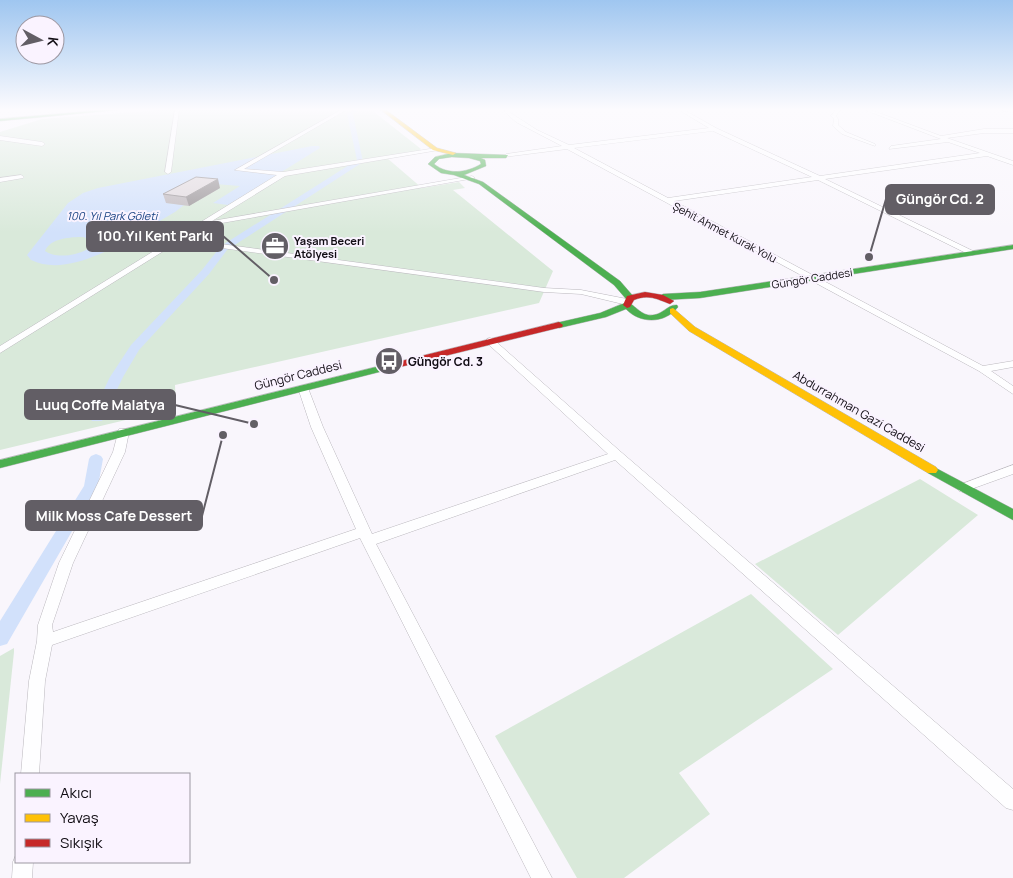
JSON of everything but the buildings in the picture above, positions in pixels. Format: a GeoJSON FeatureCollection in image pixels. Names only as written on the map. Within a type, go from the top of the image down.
{"type":"FeatureCollection","features":[{"type":"Feature","properties":{"kind":"main road"},"geometry":{"type":"LineString","coordinates":[[432,151],[444,156],[506,156]]}},
{"type":"Feature","properties":{"kind":"main road"},"geometry":{"type":"LineString","coordinates":[[434,153],[432,167],[476,180],[618,283],[628,301],[629,308],[640,315]]}},
{"type":"Feature","properties":{"kind":"main road"},"geometry":{"type":"LineString","coordinates":[[466,155],[482,160],[482,166],[476,180]]}},
{"type":"Feature","properties":{"kind":"main road"},"geometry":{"type":"LineString","coordinates":[[451,172],[468,172],[506,156]]}},
{"type":"Feature","properties":{"kind":"main road","name":"Güngör Caddesi"},"geometry":{"type":"LineString","coordinates":[[618,283],[663,297],[700,296],[970,253],[1011,249]]}},
{"type":"Feature","properties":{"kind":"main road","name":"Güngör Caddesi"},"geometry":{"type":"LineString","coordinates":[[603,316],[628,301],[649,294]]}},
{"type":"Feature","properties":{"kind":"main road","name":"Güngör Caddesi"},"geometry":{"type":"LineString","coordinates":[[0,464],[490,341],[603,316],[663,316],[700,296]]}},
{"type":"Feature","properties":{"kind":"main road","name":"Abdurrahman Gazi Caddesi"},"geometry":{"type":"LineString","coordinates":[[663,297],[669,300],[673,309],[692,329]]}},
{"type":"Feature","properties":{"kind":"main road","name":"Abdurrahman Gazi Caddesi"},"geometry":{"type":"LineString","coordinates":[[655,317],[692,329],[963,488],[1013,515]]}},
{"type":"Feature","properties":{"kind":"street"},"geometry":{"type":"LineString","coordinates":[[168,172],[171,151]]}},
{"type":"Feature","properties":{"kind":"street"},"geometry":{"type":"LineString","coordinates":[[272,151],[238,170],[283,174],[434,153]]}},
{"type":"Feature","properties":{"kind":"street"},"geometry":{"type":"LineString","coordinates":[[506,156],[541,151]]}},
{"type":"Feature","properties":{"kind":"street","name":"Şehit Ahmet Kurak Yolu"},"geometry":{"type":"LineString","coordinates":[[575,151],[982,369],[1013,391]]}},
{"type":"Feature","properties":{"kind":"street"},"geometry":{"type":"LineString","coordinates":[[762,151],[822,178],[970,253]]}},
{"type":"Feature","properties":{"kind":"street"},"geometry":{"type":"LineString","coordinates":[[979,151],[1013,163]]}},
{"type":"Feature","properties":{"kind":"street"},"geometry":{"type":"LineString","coordinates":[[668,200],[987,154]]}},
{"type":"Feature","properties":{"kind":"street"},"geometry":{"type":"LineString","coordinates":[[0,350],[283,174]]}},
{"type":"Feature","properties":{"kind":"street"},"geometry":{"type":"LineString","coordinates":[[0,180],[21,177]]}},
{"type":"Feature","properties":{"kind":"street"},"geometry":{"type":"LineString","coordinates":[[202,225],[476,180]]}},
{"type":"Feature","properties":{"kind":"street"},"geometry":{"type":"LineString","coordinates":[[178,240],[536,289],[581,292],[628,301]]}},
{"type":"Feature","properties":{"kind":"street"},"geometry":{"type":"LineString","coordinates":[[490,341],[1013,801]]}},
{"type":"Feature","properties":{"kind":"street"},"geometry":{"type":"LineString","coordinates":[[982,369],[1013,364]]}},
{"type":"Feature","properties":{"kind":"street"},"geometry":{"type":"LineString","coordinates":[[303,388],[317,427],[366,537],[542,878]]}},
{"type":"Feature","properties":{"kind":"street"},"geometry":{"type":"LineString","coordinates":[[30,773],[37,681],[45,641],[45,625],[66,563],[119,452],[123,432]]}},
{"type":"Feature","properties":{"kind":"street"},"geometry":{"type":"LineString","coordinates":[[45,641],[618,455]]}},
{"type":"Feature","properties":{"kind":"street"},"geometry":{"type":"LineString","coordinates":[[963,488],[1013,469]]}},
{"type":"Feature","properties":{"kind":"street"},"geometry":{"type":"LineString","coordinates":[[22,878],[23,863]]}},
{"type":"Feature","properties":{"kind":"green space"},"geometry":{"type":"Polygon","coordinates":[[[0,151],[419,151],[387,158],[422,188],[459,182],[465,188],[453,190],[553,271],[539,303],[175,385],[176,408],[0,450],[0,151]]]}},
{"type":"Feature","properties":{"kind":"green space"},"geometry":{"type":"Polygon","coordinates":[[[920,479],[978,515],[838,635],[755,564],[920,479]]]}},
{"type":"Feature","properties":{"kind":"green space"},"geometry":{"type":"Polygon","coordinates":[[[751,594],[833,669],[679,773],[710,814],[624,878],[577,878],[495,736],[751,594]]]}},
{"type":"Feature","properties":{"kind":"green space"},"geometry":{"type":"Polygon","coordinates":[[[14,648],[14,652],[0,784],[0,656],[14,648]]]}},
{"type":"Feature","properties":{"kind":"water","name":"100. Yıl Park Göleti"},"geometry":{"type":"Polygon","coordinates":[[[287,151],[315,151],[228,205],[213,203],[240,186],[203,183],[167,203],[184,205],[175,212],[125,242],[106,251],[67,264],[48,265],[31,260],[27,255],[68,203],[83,193],[98,188],[287,151]],[[73,237],[51,243],[45,251],[50,254],[72,255],[92,246],[95,241],[83,237],[73,237]]]}},
{"type":"Feature","properties":{"kind":"waterway"},"geometry":{"type":"LineString","coordinates":[[97,418],[128,357],[152,327],[195,283],[224,248],[361,161],[359,151]]}},
{"type":"Feature","properties":{"kind":"waterway"},"geometry":{"type":"LineString","coordinates":[[0,638],[91,486],[96,459]]}},
{"type":"Feature","properties":{"kind":"traffic: fast"},"geometry":{"type":"LineString","coordinates":[[452,155],[470,156],[482,160],[484,165],[471,171],[457,174],[443,171],[431,164],[437,158],[452,155]]}},
{"type":"Feature","properties":{"kind":"traffic: fast"},"geometry":{"type":"LineString","coordinates":[[473,156],[506,156]]}},
{"type":"Feature","properties":{"kind":"traffic: fast"},"geometry":{"type":"LineString","coordinates":[[451,172],[481,183],[617,283],[630,298]]}},
{"type":"Feature","properties":{"kind":"traffic: fast"},"geometry":{"type":"LineString","coordinates":[[663,297],[700,295],[1013,247]]}},
{"type":"Feature","properties":{"kind":"traffic: fast"},"geometry":{"type":"LineString","coordinates":[[627,305],[637,314],[650,318],[664,316],[674,307]]}},
{"type":"Feature","properties":{"kind":"traffic: fast"},"geometry":{"type":"LineString","coordinates":[[559,325],[603,315],[627,305]]}},
{"type":"Feature","properties":{"kind":"traffic: fast"},"geometry":{"type":"LineString","coordinates":[[0,464],[384,368]]}},
{"type":"Feature","properties":{"kind":"traffic: fast"},"geometry":{"type":"LineString","coordinates":[[932,470],[1013,515]]}},
{"type":"Feature","properties":{"kind":"traffic: slow"},"geometry":{"type":"LineString","coordinates":[[444,151],[453,153]]}},
{"type":"Feature","properties":{"kind":"traffic: slow"},"geometry":{"type":"LineString","coordinates":[[673,311],[692,329],[932,470]]}},
{"type":"Feature","properties":{"kind":"traffic: jam"},"geometry":{"type":"LineString","coordinates":[[627,305],[630,298],[645,294],[660,296],[670,301]]}},
{"type":"Feature","properties":{"kind":"traffic: jam"},"geometry":{"type":"LineString","coordinates":[[384,368],[559,325]]}},
{"type":"Feature","properties":{"kind":"place","name":"Yaşam Beceri Atölyesi"},"geometry":{"type":"Point","coordinates":[275,246]}},
{"type":"Feature","properties":{"kind":"place","name":"Güngör Cd. 2"},"geometry":{"type":"Point","coordinates":[869,257]}},
{"type":"Feature","properties":{"kind":"place","name":"100.Yıl Kent Parkı"},"geometry":{"type":"Point","coordinates":[274,280]}},
{"type":"Feature","properties":{"kind":"place","name":"Güngör Cd. 3"},"geometry":{"type":"Point","coordinates":[389,361]}},
{"type":"Feature","properties":{"kind":"place","name":"Luuq Coffe Malatya"},"geometry":{"type":"Point","coordinates":[254,424]}},
{"type":"Feature","properties":{"kind":"place","name":"Milk Moss Cafe Dessert"},"geometry":{"type":"Point","coordinates":[223,435]}}]}
